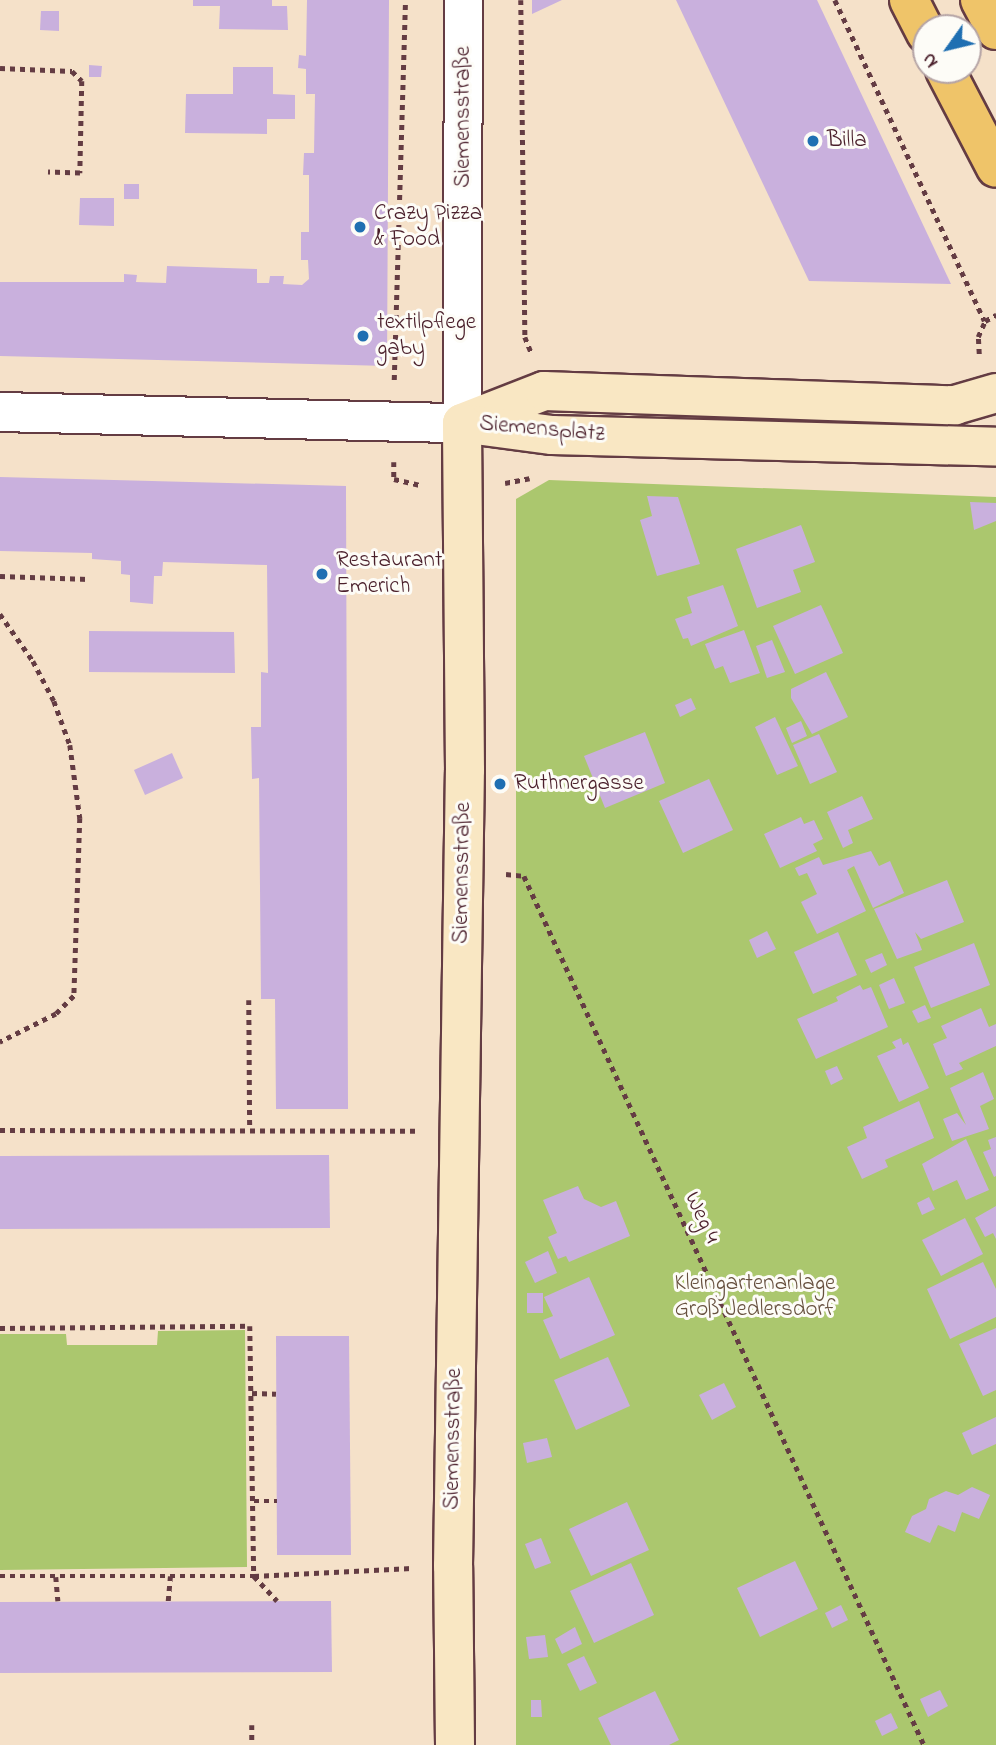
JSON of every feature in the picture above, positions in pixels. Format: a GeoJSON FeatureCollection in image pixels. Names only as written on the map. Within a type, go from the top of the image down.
{"type":"FeatureCollection","features":[{"type":"Feature","properties":{"kind":"main road"},"geometry":{"type":"LineString","coordinates":[[980,0],[996,30]]}},
{"type":"Feature","properties":{"kind":"main road"},"geometry":{"type":"LineString","coordinates":[[952,84],[996,168]]}},
{"type":"Feature","properties":{"kind":"main road","name":"Siemensplatz"},"geometry":{"type":"LineString","coordinates":[[462,423],[544,391],[955,405],[990,376]]}},
{"type":"Feature","properties":{"kind":"main road","name":"Siemensplatz"},"geometry":{"type":"LineString","coordinates":[[462,423],[552,435],[996,447]]}},
{"type":"Feature","properties":{"kind":"main road","name":"Siemensstraße"},"geometry":{"type":"LineString","coordinates":[[455,1745],[453,1566],[462,869],[462,423]]}},
{"type":"Feature","properties":{"kind":"street","name":"Siemensstraße"},"geometry":{"type":"LineString","coordinates":[[462,423],[463,0]]}},
{"type":"Feature","properties":{"kind":"street"},"geometry":{"type":"LineString","coordinates":[[0,412],[462,423]]}},
{"type":"Feature","properties":{"kind":"path"},"geometry":{"type":"LineString","coordinates":[[405,0],[392,422],[394,480],[462,492],[535,477]]}},
{"type":"Feature","properties":{"kind":"path"},"geometry":{"type":"LineString","coordinates":[[521,0],[525,337],[544,391]]}},
{"type":"Feature","properties":{"kind":"path"},"geometry":{"type":"LineString","coordinates":[[835,0],[985,321]]}},
{"type":"Feature","properties":{"kind":"path"},"geometry":{"type":"LineString","coordinates":[[0,68],[72,71],[82,81],[80,173],[48,172]]}},
{"type":"Feature","properties":{"kind":"path"},"geometry":{"type":"LineString","coordinates":[[990,376],[978,337],[985,321],[996,315]]}},
{"type":"Feature","properties":{"kind":"path"},"geometry":{"type":"LineString","coordinates":[[0,576],[89,579]]}},
{"type":"Feature","properties":{"kind":"path"},"geometry":{"type":"LineString","coordinates":[[0,614],[33,661],[54,701],[70,745],[80,818],[74,996],[57,1014],[0,1042]]}},
{"type":"Feature","properties":{"kind":"path","name":"Weg 4"},"geometry":{"type":"LineString","coordinates":[[462,869],[524,876],[924,1745]]}},
{"type":"Feature","properties":{"kind":"path"},"geometry":{"type":"LineString","coordinates":[[249,1000],[250,1129]]}},
{"type":"Feature","properties":{"kind":"path"},"geometry":{"type":"LineString","coordinates":[[0,1130],[250,1129],[458,1133]]}},
{"type":"Feature","properties":{"kind":"path"},"geometry":{"type":"LineString","coordinates":[[0,1328],[250,1326],[254,1576],[277,1601]]}},
{"type":"Feature","properties":{"kind":"path"},"geometry":{"type":"LineString","coordinates":[[252,1393],[276,1394]]}},
{"type":"Feature","properties":{"kind":"path"},"geometry":{"type":"LineString","coordinates":[[254,1501],[277,1500]]}},
{"type":"Feature","properties":{"kind":"path"},"geometry":{"type":"LineString","coordinates":[[0,1576],[254,1576],[453,1566]]}},
{"type":"Feature","properties":{"kind":"path"},"geometry":{"type":"LineString","coordinates":[[168,1601],[170,1576]]}},
{"type":"Feature","properties":{"kind":"path"},"geometry":{"type":"LineString","coordinates":[[56,1577],[58,1601]]}},
{"type":"Feature","properties":{"kind":"path"},"geometry":{"type":"LineString","coordinates":[[251,1725],[252,1745]]}},
{"type":"Feature","properties":{"kind":"green space","name":"Kleingartenanlage Groß Jedlersdorf"},"geometry":{"type":"Polygon","coordinates":[[[549,480],[996,497],[996,1745],[516,1745],[516,499],[549,480]]]}},
{"type":"Feature","properties":{"kind":"green space"},"geometry":{"type":"Polygon","coordinates":[[[245,1330],[247,1567],[0,1570],[0,1334],[66,1334],[67,1345],[157,1345],[158,1331],[245,1330]]]}},
{"type":"Feature","properties":{"kind":"building"},"geometry":{"type":"Polygon","coordinates":[[[193,0],[272,0],[272,6],[287,6],[288,30],[219,29],[220,6],[193,6],[193,0]]]}},
{"type":"Feature","properties":{"kind":"building"},"geometry":{"type":"Polygon","coordinates":[[[307,0],[389,0],[387,366],[0,356],[0,282],[124,282],[124,274],[137,275],[136,282],[166,283],[167,266],[257,269],[257,283],[269,283],[270,276],[284,276],[283,284],[302,285],[309,279],[308,260],[301,260],[301,232],[309,232],[309,175],[303,175],[304,153],[314,153],[315,94],[306,94],[306,69],[298,68],[299,55],[306,56],[307,0]]]}},
{"type":"Feature","properties":{"kind":"building"},"geometry":{"type":"Polygon","coordinates":[[[532,0],[562,0],[532,14],[532,0]]]}},
{"type":"Feature","properties":{"kind":"building","name":"Billa"},"geometry":{"type":"Polygon","coordinates":[[[676,0],[817,0],[951,284],[809,281],[676,0]]]}},
{"type":"Feature","properties":{"kind":"building"},"geometry":{"type":"Polygon","coordinates":[[[41,11],[59,11],[59,31],[40,30],[41,11]]]}},
{"type":"Feature","properties":{"kind":"building"},"geometry":{"type":"Polygon","coordinates":[[[89,65],[102,66],[101,77],[89,77],[89,65]]]}},
{"type":"Feature","properties":{"kind":"building"},"geometry":{"type":"Polygon","coordinates":[[[233,67],[273,67],[273,94],[295,95],[295,119],[267,119],[267,134],[185,133],[186,94],[233,94],[233,67]]]}},
{"type":"Feature","properties":{"kind":"building"},"geometry":{"type":"Polygon","coordinates":[[[124,184],[139,184],[139,199],[124,199],[124,184]]]}},
{"type":"Feature","properties":{"kind":"building"},"geometry":{"type":"Polygon","coordinates":[[[80,198],[114,198],[114,226],[79,225],[80,198]]]}},
{"type":"Feature","properties":{"kind":"building"},"geometry":{"type":"Polygon","coordinates":[[[0,477],[346,486],[348,1109],[276,1109],[275,999],[261,999],[259,778],[252,779],[251,727],[261,727],[261,672],[268,673],[267,565],[163,562],[162,576],[154,576],[153,604],[130,602],[130,575],[121,574],[121,561],[92,559],[92,553],[0,551],[0,477]]]}},
{"type":"Feature","properties":{"kind":"building"},"geometry":{"type":"Polygon","coordinates":[[[647,496],[678,497],[700,564],[657,576],[640,520],[652,516],[647,496]]]}},
{"type":"Feature","properties":{"kind":"building"},"geometry":{"type":"Polygon","coordinates":[[[970,502],[996,503],[996,521],[974,530],[970,502]]]}},
{"type":"Feature","properties":{"kind":"building"},"geometry":{"type":"Polygon","coordinates":[[[801,525],[815,562],[793,570],[801,592],[757,608],[736,549],[801,525]]]}},
{"type":"Feature","properties":{"kind":"building"},"geometry":{"type":"Polygon","coordinates":[[[723,585],[738,626],[691,646],[688,638],[683,639],[675,619],[692,613],[687,597],[723,585]]]}},
{"type":"Feature","properties":{"kind":"building"},"geometry":{"type":"Polygon","coordinates":[[[821,605],[843,653],[795,674],[773,626],[821,605]]]}},
{"type":"Feature","properties":{"kind":"building"},"geometry":{"type":"Polygon","coordinates":[[[744,630],[760,673],[730,683],[723,666],[715,669],[705,644],[744,630]]]}},
{"type":"Feature","properties":{"kind":"building"},"geometry":{"type":"Polygon","coordinates":[[[89,631],[234,632],[235,673],[89,672],[89,631]]]}},
{"type":"Feature","properties":{"kind":"building"},"geometry":{"type":"Polygon","coordinates":[[[772,640],[785,672],[767,678],[756,646],[772,640]]]}},
{"type":"Feature","properties":{"kind":"building"},"geometry":{"type":"Polygon","coordinates":[[[826,672],[848,717],[812,734],[791,698],[791,689],[826,672]]]}},
{"type":"Feature","properties":{"kind":"building"},"geometry":{"type":"Polygon","coordinates":[[[691,698],[696,709],[680,717],[675,705],[691,698]]]}},
{"type":"Feature","properties":{"kind":"building"},"geometry":{"type":"Polygon","coordinates":[[[775,717],[798,766],[777,775],[755,727],[775,717]]]}},
{"type":"Feature","properties":{"kind":"building"},"geometry":{"type":"Polygon","coordinates":[[[801,721],[807,736],[792,743],[786,728],[801,721]]]}},
{"type":"Feature","properties":{"kind":"building"},"geometry":{"type":"Polygon","coordinates":[[[645,732],[665,783],[605,808],[584,756],[645,732]]]}},
{"type":"Feature","properties":{"kind":"building"},"geometry":{"type":"Polygon","coordinates":[[[819,734],[837,772],[810,784],[793,745],[819,734]]]}},
{"type":"Feature","properties":{"kind":"building"},"geometry":{"type":"Polygon","coordinates":[[[172,753],[183,778],[145,795],[134,770],[172,753]]]}},
{"type":"Feature","properties":{"kind":"building"},"geometry":{"type":"Polygon","coordinates":[[[709,779],[733,830],[683,853],[659,801],[709,779]]]}},
{"type":"Feature","properties":{"kind":"building"},"geometry":{"type":"Polygon","coordinates":[[[862,796],[873,819],[848,830],[853,843],[843,848],[827,812],[862,796]]]}},
{"type":"Feature","properties":{"kind":"building"},"geometry":{"type":"Polygon","coordinates":[[[801,817],[804,824],[814,820],[823,839],[813,844],[817,851],[780,868],[764,834],[801,817]]]}},
{"type":"Feature","properties":{"kind":"building"},"geometry":{"type":"Polygon","coordinates":[[[871,851],[879,866],[890,861],[904,893],[873,908],[854,866],[847,870],[866,911],[817,934],[801,902],[817,894],[807,873],[799,876],[795,868],[819,857],[823,865],[871,851]]]}},
{"type":"Feature","properties":{"kind":"building"},"geometry":{"type":"Polygon","coordinates":[[[947,880],[964,922],[921,939],[915,932],[922,950],[897,959],[874,909],[947,880]]]}},
{"type":"Feature","properties":{"kind":"building"},"geometry":{"type":"Polygon","coordinates":[[[767,931],[776,949],[757,958],[749,940],[767,931]]]}},
{"type":"Feature","properties":{"kind":"building"},"geometry":{"type":"Polygon","coordinates":[[[838,932],[857,975],[813,994],[794,952],[838,932]]]}},
{"type":"Feature","properties":{"kind":"building"},"geometry":{"type":"Polygon","coordinates":[[[974,943],[990,985],[931,1008],[914,967],[974,943]]]}},
{"type":"Feature","properties":{"kind":"building"},"geometry":{"type":"Polygon","coordinates":[[[882,953],[887,965],[871,973],[865,960],[882,953]]]}},
{"type":"Feature","properties":{"kind":"building"},"geometry":{"type":"Polygon","coordinates":[[[894,978],[905,1003],[889,1009],[879,985],[894,978]]]}},
{"type":"Feature","properties":{"kind":"building"},"geometry":{"type":"Polygon","coordinates":[[[860,985],[863,990],[871,987],[888,1027],[816,1059],[797,1019],[838,1001],[836,997],[860,985]]]}},
{"type":"Feature","properties":{"kind":"building"},"geometry":{"type":"Polygon","coordinates":[[[925,1005],[931,1018],[918,1023],[912,1011],[925,1005]]]}},
{"type":"Feature","properties":{"kind":"building"},"geometry":{"type":"Polygon","coordinates":[[[981,1008],[989,1027],[996,1024],[996,1046],[959,1063],[963,1069],[946,1076],[933,1044],[947,1038],[941,1026],[981,1008]]]}},
{"type":"Feature","properties":{"kind":"building"},"geometry":{"type":"Polygon","coordinates":[[[901,1038],[903,1045],[908,1042],[929,1088],[899,1102],[877,1056],[896,1048],[892,1042],[901,1038]]]}},
{"type":"Feature","properties":{"kind":"building"},"geometry":{"type":"Polygon","coordinates":[[[837,1066],[843,1079],[831,1085],[825,1071],[837,1066]]]}},
{"type":"Feature","properties":{"kind":"building"},"geometry":{"type":"Polygon","coordinates":[[[983,1072],[994,1099],[980,1106],[989,1129],[952,1141],[943,1119],[957,1113],[966,1125],[950,1088],[983,1072]]]}},
{"type":"Feature","properties":{"kind":"building"},"geometry":{"type":"Polygon","coordinates":[[[919,1101],[934,1138],[885,1160],[888,1167],[862,1179],[847,1147],[867,1138],[863,1127],[919,1101]]]}},
{"type":"Feature","properties":{"kind":"building"},"geometry":{"type":"Polygon","coordinates":[[[996,1137],[994,1177],[983,1152],[991,1149],[988,1140],[996,1137]]]}},
{"type":"Feature","properties":{"kind":"building"},"geometry":{"type":"Polygon","coordinates":[[[966,1139],[989,1190],[966,1200],[957,1180],[933,1191],[922,1164],[966,1139]]]}},
{"type":"Feature","properties":{"kind":"building"},"geometry":{"type":"Polygon","coordinates":[[[329,1155],[330,1228],[0,1229],[0,1156],[329,1155]]]}},
{"type":"Feature","properties":{"kind":"building"},"geometry":{"type":"Polygon","coordinates":[[[578,1186],[584,1199],[601,1207],[616,1201],[630,1236],[569,1262],[566,1256],[558,1259],[548,1237],[557,1233],[543,1200],[578,1186]]]}},
{"type":"Feature","properties":{"kind":"building"},"geometry":{"type":"Polygon","coordinates":[[[929,1197],[935,1209],[922,1215],[917,1203],[929,1197]]]}},
{"type":"Feature","properties":{"kind":"building"},"geometry":{"type":"Polygon","coordinates":[[[996,1206],[996,1239],[993,1233],[985,1237],[975,1218],[996,1206]]]}},
{"type":"Feature","properties":{"kind":"building"},"geometry":{"type":"Polygon","coordinates":[[[965,1218],[983,1254],[941,1276],[922,1240],[965,1218]]]}},
{"type":"Feature","properties":{"kind":"building"},"geometry":{"type":"Polygon","coordinates":[[[548,1251],[557,1273],[535,1283],[525,1262],[548,1251]]]}},
{"type":"Feature","properties":{"kind":"building"},"geometry":{"type":"Polygon","coordinates":[[[983,1262],[996,1289],[996,1317],[950,1339],[927,1289],[983,1262]]]}},
{"type":"Feature","properties":{"kind":"building"},"geometry":{"type":"Polygon","coordinates":[[[589,1277],[615,1335],[560,1359],[543,1320],[553,1316],[544,1297],[589,1277]]]}},
{"type":"Feature","properties":{"kind":"building"},"geometry":{"type":"Polygon","coordinates":[[[527,1293],[543,1293],[543,1313],[527,1313],[527,1293]]]}},
{"type":"Feature","properties":{"kind":"building"},"geometry":{"type":"Polygon","coordinates":[[[996,1328],[996,1390],[983,1396],[959,1344],[996,1328]]]}},
{"type":"Feature","properties":{"kind":"building"},"geometry":{"type":"Polygon","coordinates":[[[276,1336],[349,1336],[351,1555],[277,1555],[276,1336]]]}},
{"type":"Feature","properties":{"kind":"building"},"geometry":{"type":"Polygon","coordinates":[[[608,1357],[630,1406],[576,1430],[554,1380],[608,1357]]]}},
{"type":"Feature","properties":{"kind":"building"},"geometry":{"type":"Polygon","coordinates":[[[724,1383],[736,1407],[712,1420],[699,1395],[724,1383]]]}},
{"type":"Feature","properties":{"kind":"building"},"geometry":{"type":"Polygon","coordinates":[[[996,1417],[996,1444],[972,1455],[962,1433],[996,1417]]]}},
{"type":"Feature","properties":{"kind":"building"},"geometry":{"type":"Polygon","coordinates":[[[547,1438],[552,1457],[527,1463],[523,1443],[547,1438]]]}},
{"type":"Feature","properties":{"kind":"building"},"geometry":{"type":"Polygon","coordinates":[[[972,1487],[990,1495],[979,1519],[962,1512],[955,1532],[938,1525],[930,1543],[905,1532],[912,1516],[926,1509],[929,1499],[946,1491],[958,1495],[972,1487]]]}},
{"type":"Feature","properties":{"kind":"building"},"geometry":{"type":"Polygon","coordinates":[[[627,1502],[649,1550],[591,1576],[569,1529],[627,1502]]]}},
{"type":"Feature","properties":{"kind":"building"},"geometry":{"type":"Polygon","coordinates":[[[541,1538],[551,1563],[535,1569],[525,1544],[541,1538]]]}},
{"type":"Feature","properties":{"kind":"building"},"geometry":{"type":"Polygon","coordinates":[[[795,1561],[818,1609],[760,1637],[737,1588],[795,1561]]]}},
{"type":"Feature","properties":{"kind":"building"},"geometry":{"type":"Polygon","coordinates":[[[631,1563],[654,1615],[594,1643],[570,1591],[631,1563]]]}},
{"type":"Feature","properties":{"kind":"building"},"geometry":{"type":"Polygon","coordinates":[[[331,1601],[332,1672],[0,1673],[0,1602],[331,1601]]]}},
{"type":"Feature","properties":{"kind":"building"},"geometry":{"type":"Polygon","coordinates":[[[841,1605],[848,1620],[832,1628],[825,1613],[841,1605]]]}},
{"type":"Feature","properties":{"kind":"building"},"geometry":{"type":"Polygon","coordinates":[[[575,1627],[582,1644],[562,1654],[555,1639],[575,1627]]]}},
{"type":"Feature","properties":{"kind":"building"},"geometry":{"type":"Polygon","coordinates":[[[545,1635],[548,1657],[529,1659],[526,1637],[545,1635]]]}},
{"type":"Feature","properties":{"kind":"building"},"geometry":{"type":"Polygon","coordinates":[[[584,1656],[597,1683],[580,1691],[567,1664],[584,1656]]]}},
{"type":"Feature","properties":{"kind":"building"},"geometry":{"type":"Polygon","coordinates":[[[940,1690],[948,1706],[928,1717],[920,1699],[940,1690]]]}},
{"type":"Feature","properties":{"kind":"building"},"geometry":{"type":"Polygon","coordinates":[[[655,1691],[679,1740],[669,1745],[611,1745],[598,1718],[655,1691]]]}},
{"type":"Feature","properties":{"kind":"building"},"geometry":{"type":"Polygon","coordinates":[[[531,1700],[541,1700],[542,1717],[531,1717],[531,1700]]]}},
{"type":"Feature","properties":{"kind":"building"},"geometry":{"type":"Polygon","coordinates":[[[891,1713],[898,1728],[882,1736],[875,1721],[891,1713]]]}},
{"type":"Feature","properties":{"kind":"place","name":"Billa"},"geometry":{"type":"Point","coordinates":[813,141]}},
{"type":"Feature","properties":{"kind":"place","name":"Crazy Pizza & Food"},"geometry":{"type":"Point","coordinates":[360,227]}},
{"type":"Feature","properties":{"kind":"place","name":"textilpflege gaby"},"geometry":{"type":"Point","coordinates":[363,336]}},
{"type":"Feature","properties":{"kind":"place","name":"Restaurant Emerich"},"geometry":{"type":"Point","coordinates":[322,574]}},
{"type":"Feature","properties":{"kind":"place","name":"Ruthnergasse"},"geometry":{"type":"Point","coordinates":[500,784]}}]}
